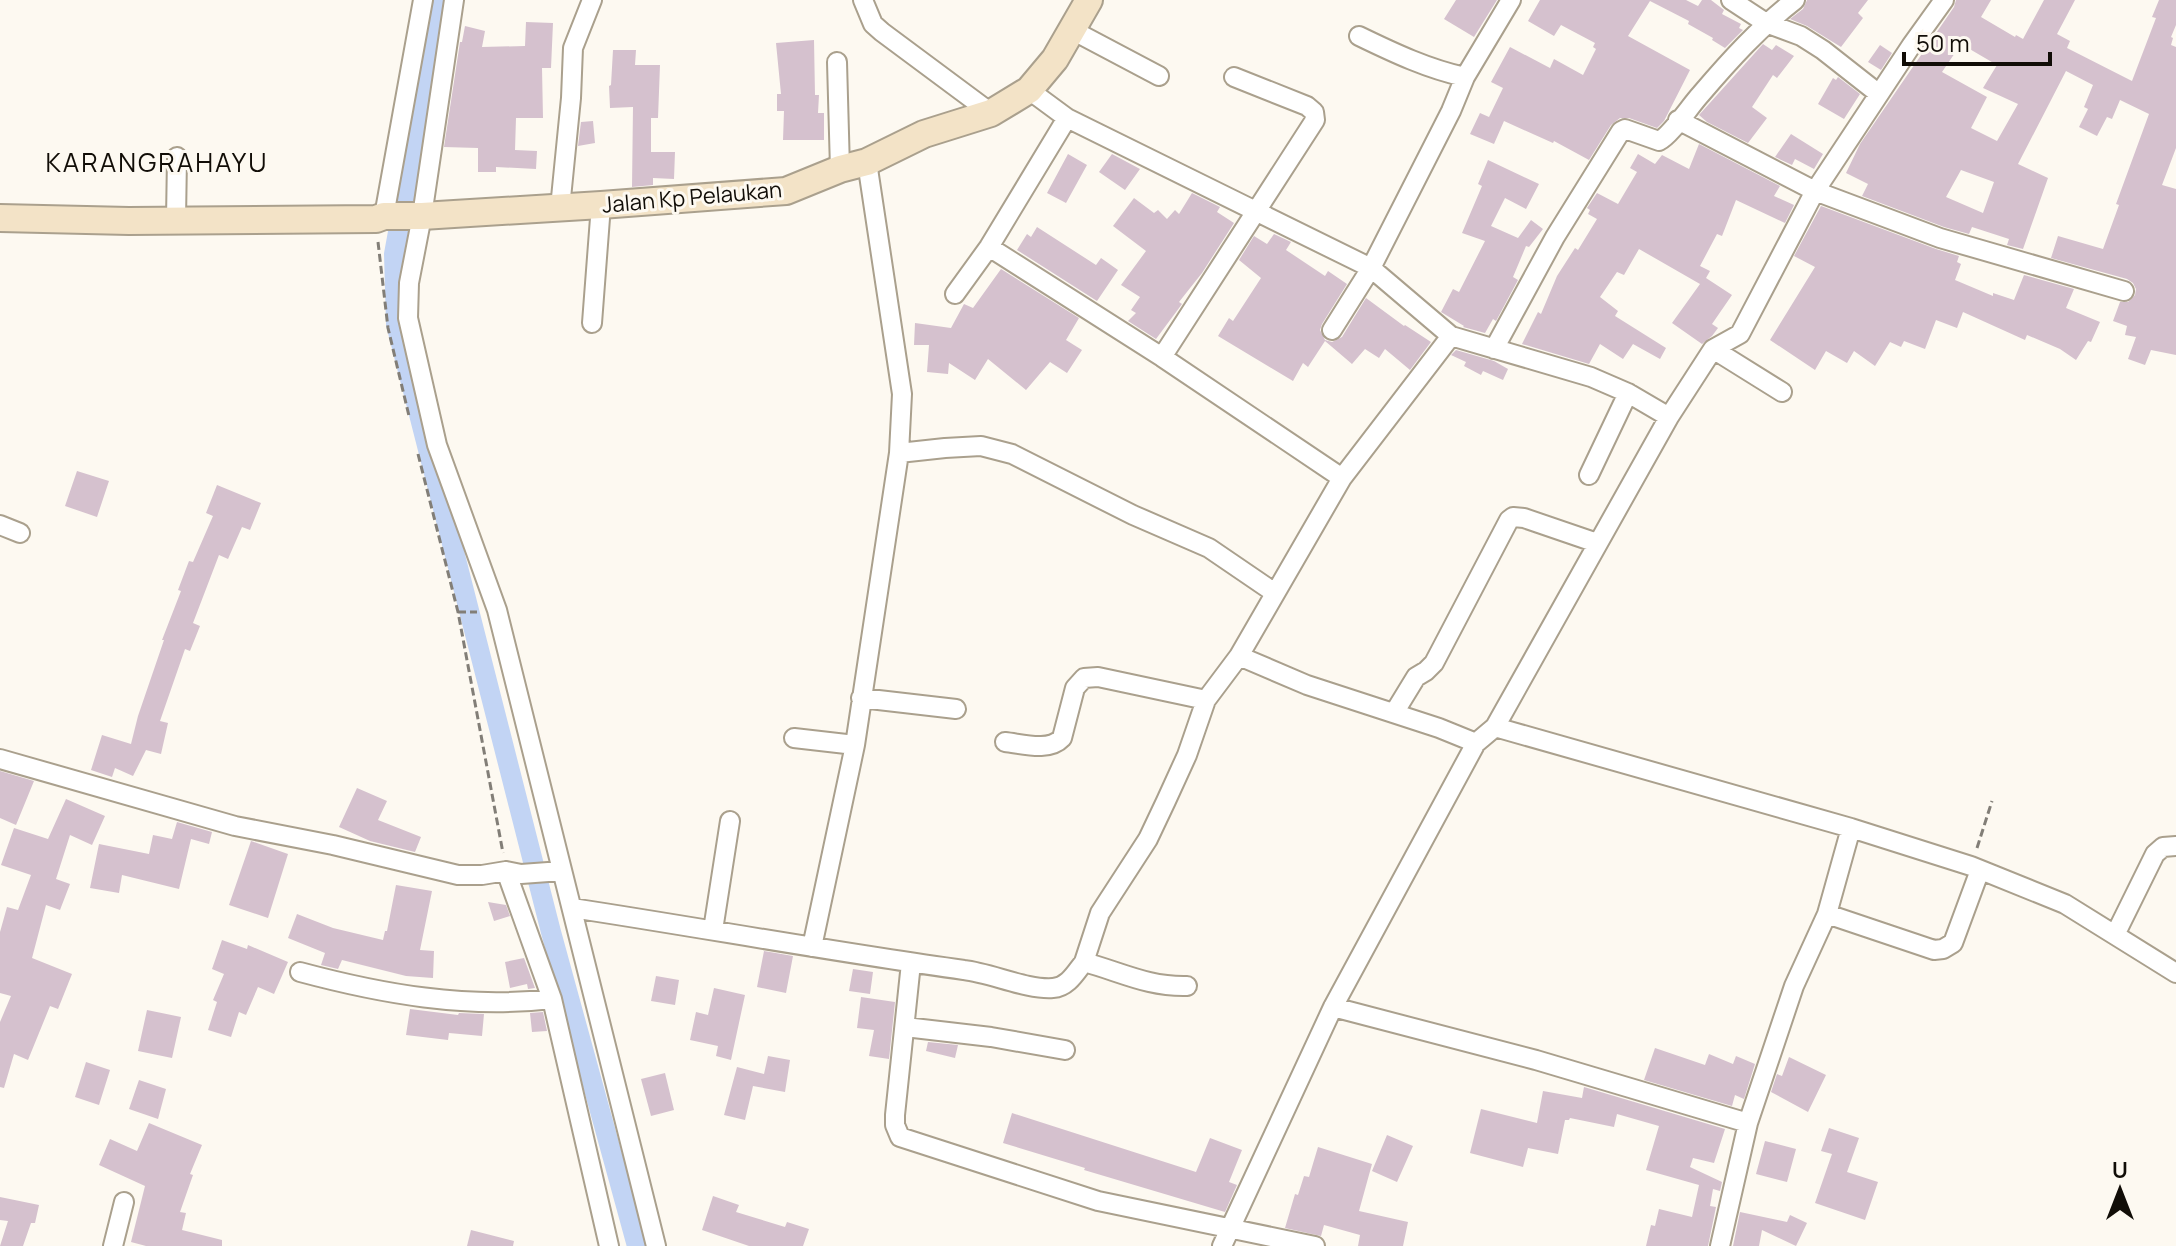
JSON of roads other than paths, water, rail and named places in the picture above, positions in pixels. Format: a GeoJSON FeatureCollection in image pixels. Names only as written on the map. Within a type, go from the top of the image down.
{"type":"FeatureCollection","features":[{"type":"Feature","properties":{"kind":"street"},"geometry":{"type":"LineString","coordinates":[[0,218],[129,221],[380,217],[400,132],[423,0]]}},
{"type":"Feature","properties":{"kind":"street"},"geometry":{"type":"LineString","coordinates":[[454,0],[409,283],[408,318],[437,445],[497,610],[656,1246]]}},
{"type":"Feature","properties":{"kind":"street"},"geometry":{"type":"LineString","coordinates":[[560,208],[573,48],[592,0]]}},
{"type":"Feature","properties":{"kind":"street"},"geometry":{"type":"LineString","coordinates":[[863,0],[873,24],[991,113]]}},
{"type":"Feature","properties":{"kind":"street","name":"Jalan Kp Pelaukan"},"geometry":{"type":"LineString","coordinates":[[380,217],[560,208],[786,191],[840,169],[867,162],[924,134],[991,113],[1029,90],[1055,59],[1089,0]]}},
{"type":"Feature","properties":{"kind":"street"},"geometry":{"type":"LineString","coordinates":[[1332,330],[1371,268],[1451,111],[1465,77],[1511,0]]}},
{"type":"Feature","properties":{"kind":"street"},"geometry":{"type":"LineString","coordinates":[[1731,0],[1766,23],[1801,36],[1879,94]]}},
{"type":"Feature","properties":{"kind":"street"},"geometry":{"type":"LineString","coordinates":[[1494,349],[1555,237],[1621,131],[1625,129],[1659,141],[1665,138],[1766,23],[1795,0]]}},
{"type":"Feature","properties":{"kind":"street"},"geometry":{"type":"LineString","coordinates":[[1222,1246],[1333,1007],[1476,743],[1495,727],[1669,417],[1713,349],[1740,334],[1815,191],[1944,0]]}},
{"type":"Feature","properties":{"kind":"street"},"geometry":{"type":"LineString","coordinates":[[1072,30],[1159,76]]}},
{"type":"Feature","properties":{"kind":"street"},"geometry":{"type":"LineString","coordinates":[[1359,36],[1405,59],[1465,77]]}},
{"type":"Feature","properties":{"kind":"street"},"geometry":{"type":"LineString","coordinates":[[837,62],[840,169]]}},
{"type":"Feature","properties":{"kind":"street"},"geometry":{"type":"LineString","coordinates":[[1162,357],[1315,120],[1314,112],[1307,106],[1234,77]]}},
{"type":"Feature","properties":{"kind":"street"},"geometry":{"type":"LineString","coordinates":[[1029,90],[1067,118],[1371,268],[1451,336],[1591,377],[1628,393],[1669,417]]}},
{"type":"Feature","properties":{"kind":"street"},"geometry":{"type":"LineString","coordinates":[[955,294],[989,247],[1067,118]]}},
{"type":"Feature","properties":{"kind":"street"},"geometry":{"type":"LineString","coordinates":[[1678,120],[1815,191],[1940,238],[2124,291]]}},
{"type":"Feature","properties":{"kind":"street"},"geometry":{"type":"LineString","coordinates":[[400,132],[434,136]]}},
{"type":"Feature","properties":{"kind":"street"},"geometry":{"type":"LineString","coordinates":[[176,219],[177,157]]}},
{"type":"Feature","properties":{"kind":"street"},"geometry":{"type":"LineString","coordinates":[[812,947],[855,745],[899,453],[902,394],[867,162]]}},
{"type":"Feature","properties":{"kind":"street"},"geometry":{"type":"LineString","coordinates":[[592,323],[601,205]]}},
{"type":"Feature","properties":{"kind":"street"},"geometry":{"type":"LineString","coordinates":[[989,247],[1162,357],[1342,478]]}},
{"type":"Feature","properties":{"kind":"street"},"geometry":{"type":"LineString","coordinates":[[572,908],[971,971],[1040,988],[1056,989],[1066,984],[1084,962],[1100,913],[1148,839],[1187,755],[1206,700],[1239,656],[1342,478],[1451,336]]}},
{"type":"Feature","properties":{"kind":"street"},"geometry":{"type":"LineString","coordinates":[[1713,349],[1782,392]]}},
{"type":"Feature","properties":{"kind":"street"},"geometry":{"type":"LineString","coordinates":[[1589,475],[1628,393]]}},
{"type":"Feature","properties":{"kind":"street"},"geometry":{"type":"LineString","coordinates":[[899,453],[981,446],[1012,454],[1133,515],[1209,548],[1275,593]]}},
{"type":"Feature","properties":{"kind":"street"},"geometry":{"type":"LineString","coordinates":[[1394,713],[1416,677],[1434,663],[1509,520],[1513,517],[1524,518],[1597,543]]}},
{"type":"Feature","properties":{"kind":"street"},"geometry":{"type":"LineString","coordinates":[[0,525],[20,533]]}},
{"type":"Feature","properties":{"kind":"street"},"geometry":{"type":"LineString","coordinates":[[1239,656],[1307,685],[1476,743]]}},
{"type":"Feature","properties":{"kind":"street"},"geometry":{"type":"LineString","coordinates":[[1005,742],[1046,746],[1057,743],[1062,738],[1075,688],[1078,681],[1084,678],[1098,677],[1206,700]]}},
{"type":"Feature","properties":{"kind":"street"},"geometry":{"type":"LineString","coordinates":[[861,698],[956,709]]}},
{"type":"Feature","properties":{"kind":"street"},"geometry":{"type":"LineString","coordinates":[[1495,727],[1851,828],[1976,868],[2065,904],[2176,973]]}},
{"type":"Feature","properties":{"kind":"street"},"geometry":{"type":"LineString","coordinates":[[794,738],[855,745]]}},
{"type":"Feature","properties":{"kind":"street"},"geometry":{"type":"LineString","coordinates":[[0,759],[235,826],[333,845],[458,875],[562,871]]}},
{"type":"Feature","properties":{"kind":"street"},"geometry":{"type":"LineString","coordinates":[[713,930],[730,821]]}},
{"type":"Feature","properties":{"kind":"street"},"geometry":{"type":"LineString","coordinates":[[1720,1246],[1748,1123],[1794,986],[1827,914],[1851,828]]}},
{"type":"Feature","properties":{"kind":"street"},"geometry":{"type":"LineString","coordinates":[[2115,935],[2155,854],[2163,847],[2176,846]]}},
{"type":"Feature","properties":{"kind":"street"},"geometry":{"type":"LineString","coordinates":[[1827,914],[1934,950],[1943,949],[1953,943],[1976,868]]}},
{"type":"Feature","properties":{"kind":"street"},"geometry":{"type":"LineString","coordinates":[[522,873],[609,1246]]}},
{"type":"Feature","properties":{"kind":"street"},"geometry":{"type":"LineString","coordinates":[[1084,962],[1148,983],[1187,986]]}},
{"type":"Feature","properties":{"kind":"street"},"geometry":{"type":"LineString","coordinates":[[911,963],[895,1115],[900,1137],[1098,1201],[1315,1246]]}},
{"type":"Feature","properties":{"kind":"street"},"geometry":{"type":"LineString","coordinates":[[300,972],[358,988],[456,1001],[504,1003],[552,999]]}},
{"type":"Feature","properties":{"kind":"street"},"geometry":{"type":"LineString","coordinates":[[1333,1007],[1536,1060],[1748,1123]]}},
{"type":"Feature","properties":{"kind":"street"},"geometry":{"type":"LineString","coordinates":[[905,1027],[1065,1050]]}},
{"type":"Feature","properties":{"kind":"street"},"geometry":{"type":"LineString","coordinates":[[113,1246],[124,1202]]}},
{"type":"Feature","properties":{"kind":"waterway"},"geometry":{"type":"LineString","coordinates":[[437,0],[394,254],[396,324],[551,932],[637,1246]]}},
{"type":"Feature","properties":{"kind":"district","name":"KARANGRAHAYU"},"geometry":{"type":"Point","coordinates":[157,162]}}]}
